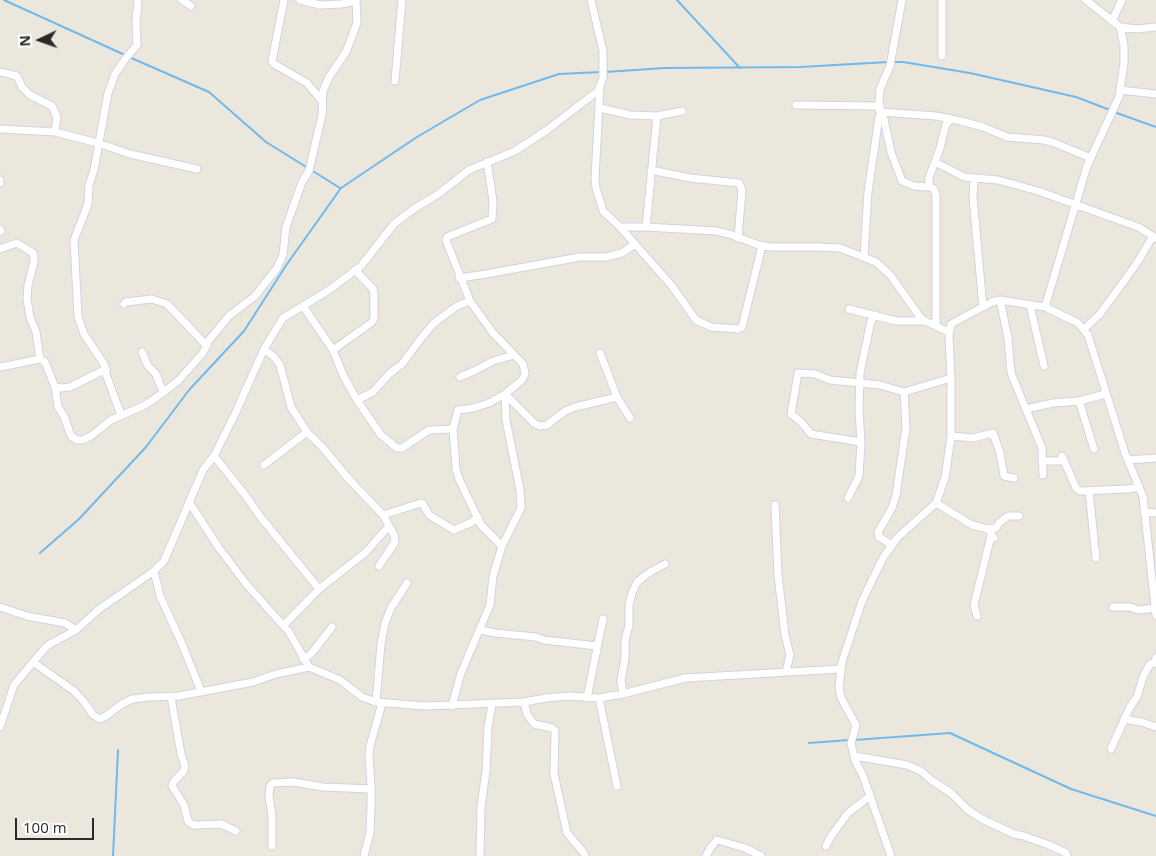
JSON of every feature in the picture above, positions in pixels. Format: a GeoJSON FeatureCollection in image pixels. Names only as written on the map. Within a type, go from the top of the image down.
{"type":"FeatureCollection","features":[{"type":"Feature","properties":{"kind":"street"},"geometry":{"type":"LineString","coordinates":[[121,415],[102,359],[84,334],[78,317],[74,240],[88,204],[89,185],[103,125],[105,102],[111,83],[122,63],[137,45],[136,22],[138,0]]}},
{"type":"Feature","properties":{"kind":"street"},"geometry":{"type":"LineString","coordinates":[[182,0],[191,6]]}},
{"type":"Feature","properties":{"kind":"street"},"geometry":{"type":"LineString","coordinates":[[284,0],[272,61],[307,83],[322,101]]}},
{"type":"Feature","properties":{"kind":"street"},"geometry":{"type":"LineString","coordinates":[[0,367],[40,359],[45,362],[55,387],[58,406],[73,438],[82,440],[121,415],[143,406],[187,372],[229,316],[255,296],[281,260],[286,242],[286,227],[302,182],[309,171],[322,115],[323,91],[328,77],[346,52],[357,23],[356,0],[341,4],[320,5],[300,0]]}},
{"type":"Feature","properties":{"kind":"street"},"geometry":{"type":"LineString","coordinates":[[396,81],[402,0]]}},
{"type":"Feature","properties":{"kind":"street"},"geometry":{"type":"LineString","coordinates":[[591,0],[603,51],[595,178],[596,188],[604,211],[672,286],[696,320],[711,327],[738,329],[742,327],[762,246]]}},
{"type":"Feature","properties":{"kind":"street"},"geometry":{"type":"LineString","coordinates":[[864,256],[868,192],[881,112],[879,101],[880,89],[892,58],[902,0]]}},
{"type":"Feature","properties":{"kind":"street"},"geometry":{"type":"LineString","coordinates":[[942,0],[942,56]]}},
{"type":"Feature","properties":{"kind":"street"},"geometry":{"type":"LineString","coordinates":[[1086,0],[1120,27],[1137,29],[1156,27]]}},
{"type":"Feature","properties":{"kind":"street"},"geometry":{"type":"LineString","coordinates":[[1112,21],[1122,0]]}},
{"type":"Feature","properties":{"kind":"street"},"geometry":{"type":"LineString","coordinates":[[1044,307],[1090,158],[1113,111],[1120,90],[1124,63],[1124,46],[1120,27]]}},
{"type":"Feature","properties":{"kind":"street"},"geometry":{"type":"LineString","coordinates":[[0,72],[16,76],[22,87],[30,95],[52,106],[57,117],[54,132]]}},
{"type":"Feature","properties":{"kind":"street"},"geometry":{"type":"LineString","coordinates":[[0,727],[3,710],[14,685],[50,644],[76,630],[98,610],[154,571],[164,561],[203,470],[214,456],[264,349],[283,318],[355,270],[374,251],[394,224],[415,208],[437,195],[462,174],[515,151],[547,130],[593,95],[600,87]]}},
{"type":"Feature","properties":{"kind":"street"},"geometry":{"type":"LineString","coordinates":[[1120,90],[1156,94]]}},
{"type":"Feature","properties":{"kind":"street"},"geometry":{"type":"LineString","coordinates":[[796,105],[877,106],[884,119],[902,182],[934,189],[936,196],[936,326]]}},
{"type":"Feature","properties":{"kind":"street"},"geometry":{"type":"LineString","coordinates":[[600,108],[630,115],[657,116],[682,111]]}},
{"type":"Feature","properties":{"kind":"street"},"geometry":{"type":"LineString","coordinates":[[881,112],[928,116],[983,127],[1006,137],[1044,140],[1090,158]]}},
{"type":"Feature","properties":{"kind":"street"},"geometry":{"type":"LineString","coordinates":[[646,227],[657,116]]}},
{"type":"Feature","properties":{"kind":"street"},"geometry":{"type":"LineString","coordinates":[[929,187],[929,178],[946,124],[950,120]]}},
{"type":"Feature","properties":{"kind":"street"},"geometry":{"type":"LineString","coordinates":[[0,129],[54,132],[98,143],[130,154],[197,169]]}},
{"type":"Feature","properties":{"kind":"street"},"geometry":{"type":"LineString","coordinates":[[487,162],[493,201],[492,219],[447,237],[446,240],[459,278],[470,302],[494,333],[522,364],[525,374],[522,380],[505,394],[489,403],[474,408],[458,410],[453,429],[458,479],[485,530],[502,546]]}},
{"type":"Feature","properties":{"kind":"street"},"geometry":{"type":"LineString","coordinates":[[935,162],[964,177],[1017,184],[1076,204],[1138,227],[1154,237],[1100,315],[1084,329]]}},
{"type":"Feature","properties":{"kind":"street"},"geometry":{"type":"LineString","coordinates":[[651,170],[690,178],[739,183],[742,190],[738,238]]}},
{"type":"Feature","properties":{"kind":"street"},"geometry":{"type":"LineString","coordinates":[[974,179],[973,197],[983,307]]}},
{"type":"Feature","properties":{"kind":"street"},"geometry":{"type":"LineString","coordinates":[[620,227],[716,231],[762,246],[831,247],[864,256],[883,267],[905,298],[925,321]]}},
{"type":"Feature","properties":{"kind":"street"},"geometry":{"type":"LineString","coordinates":[[0,249],[17,243],[34,255],[27,299],[30,317],[36,332],[40,359]]}},
{"type":"Feature","properties":{"kind":"street"},"geometry":{"type":"LineString","coordinates":[[459,278],[580,257],[606,257],[622,253],[635,244]]}},
{"type":"Feature","properties":{"kind":"street"},"geometry":{"type":"LineString","coordinates":[[333,350],[374,319],[373,289],[355,270]]}},
{"type":"Feature","properties":{"kind":"street"},"geometry":{"type":"LineString","coordinates":[[124,304],[126,302],[152,300],[167,304],[207,346]]}},
{"type":"Feature","properties":{"kind":"street"},"geometry":{"type":"LineString","coordinates":[[1000,300],[1008,338],[1011,373],[1042,448],[1044,475]]}},
{"type":"Feature","properties":{"kind":"street"},"geometry":{"type":"LineString","coordinates":[[891,856],[854,756],[852,740],[856,725],[841,698],[839,687],[841,669],[862,602],[883,558],[892,545],[936,502],[946,478],[951,436],[949,332],[951,324],[1000,300],[1044,307],[1071,319],[1084,329],[1088,335],[1128,460],[1139,486],[1152,545],[1156,611],[1138,610],[1130,607],[1113,607]]}},
{"type":"Feature","properties":{"kind":"street"},"geometry":{"type":"LineString","coordinates":[[356,400],[373,392],[389,374],[402,364],[434,323],[457,306],[470,302]]}},
{"type":"Feature","properties":{"kind":"street"},"geometry":{"type":"LineString","coordinates":[[1030,305],[1038,349],[1044,366]]}},
{"type":"Feature","properties":{"kind":"street"},"geometry":{"type":"LineString","coordinates":[[303,306],[333,350],[356,400],[381,435],[400,449],[429,430],[453,429]]}},
{"type":"Feature","properties":{"kind":"street"},"geometry":{"type":"LineString","coordinates":[[849,309],[896,321],[925,321],[949,332]]}},
{"type":"Feature","properties":{"kind":"street"},"geometry":{"type":"LineString","coordinates":[[848,498],[859,476],[861,442],[860,373],[871,321],[876,315]]}},
{"type":"Feature","properties":{"kind":"street"},"geometry":{"type":"LineString","coordinates":[[264,349],[280,365],[290,407],[307,432],[383,515],[389,526],[395,542],[379,566]]}},
{"type":"Feature","properties":{"kind":"street"},"geometry":{"type":"LineString","coordinates":[[142,352],[148,366],[156,374],[161,387],[165,390]]}},
{"type":"Feature","properties":{"kind":"street"},"geometry":{"type":"LineString","coordinates":[[600,353],[616,397],[630,418]]}},
{"type":"Feature","properties":{"kind":"street"},"geometry":{"type":"LineString","coordinates":[[460,377],[493,360],[514,355]]}},
{"type":"Feature","properties":{"kind":"street"},"geometry":{"type":"LineString","coordinates":[[55,387],[70,387],[106,369]]}},
{"type":"Feature","properties":{"kind":"street"},"geometry":{"type":"LineString","coordinates":[[861,442],[812,434],[790,412],[798,374],[815,374],[830,380],[880,385],[904,392],[951,378]]}},
{"type":"Feature","properties":{"kind":"street"},"geometry":{"type":"LineString","coordinates":[[892,545],[879,537],[878,532],[892,508],[896,495],[906,428],[904,392]]}},
{"type":"Feature","properties":{"kind":"street"},"geometry":{"type":"LineString","coordinates":[[505,394],[535,424],[540,426],[547,424],[565,411],[575,407],[616,397]]}},
{"type":"Feature","properties":{"kind":"street"},"geometry":{"type":"LineString","coordinates":[[452,706],[461,673],[481,630],[490,605],[493,576],[502,546],[521,508],[522,502],[506,420],[505,394]]}},
{"type":"Feature","properties":{"kind":"street"},"geometry":{"type":"LineString","coordinates":[[1026,409],[1053,403],[1079,401],[1106,394]]}},
{"type":"Feature","properties":{"kind":"street"},"geometry":{"type":"LineString","coordinates":[[1079,401],[1094,449]]}},
{"type":"Feature","properties":{"kind":"street"},"geometry":{"type":"LineString","coordinates":[[264,465],[307,432]]}},
{"type":"Feature","properties":{"kind":"street"},"geometry":{"type":"LineString","coordinates":[[951,436],[973,438],[993,433],[1000,453],[1004,476],[1014,478]]}},
{"type":"Feature","properties":{"kind":"street"},"geometry":{"type":"LineString","coordinates":[[214,456],[319,589]]}},
{"type":"Feature","properties":{"kind":"street"},"geometry":{"type":"LineString","coordinates":[[1042,461],[1060,461],[1062,456],[1076,488],[1080,491],[1128,489],[1139,486]]}},
{"type":"Feature","properties":{"kind":"street"},"geometry":{"type":"LineString","coordinates":[[1128,460],[1156,458]]}},
{"type":"Feature","properties":{"kind":"street"},"geometry":{"type":"LineString","coordinates":[[1089,491],[1096,558]]}},
{"type":"Feature","properties":{"kind":"street"},"geometry":{"type":"LineString","coordinates":[[189,502],[219,548],[247,585],[284,625],[309,667],[340,680],[362,697],[379,703],[452,706],[524,702],[569,696],[599,698],[623,694],[685,678],[841,669]]}},
{"type":"Feature","properties":{"kind":"street"},"geometry":{"type":"LineString","coordinates":[[936,502],[972,525],[988,530],[996,528],[1008,516],[1019,516]]}},
{"type":"Feature","properties":{"kind":"street"},"geometry":{"type":"LineString","coordinates":[[383,515],[421,503],[432,517],[454,530],[472,522],[478,517]]}},
{"type":"Feature","properties":{"kind":"street"},"geometry":{"type":"LineString","coordinates":[[775,505],[778,575],[785,635],[790,655],[786,672]]}},
{"type":"Feature","properties":{"kind":"street"},"geometry":{"type":"LineString","coordinates":[[1145,512],[1156,513]]}},
{"type":"Feature","properties":{"kind":"street"},"geometry":{"type":"LineString","coordinates":[[284,625],[319,589],[366,552],[389,526]]}},
{"type":"Feature","properties":{"kind":"street"},"geometry":{"type":"LineString","coordinates":[[977,616],[974,605],[991,536],[994,538],[988,530]]}},
{"type":"Feature","properties":{"kind":"street"},"geometry":{"type":"LineString","coordinates":[[623,694],[621,680],[625,658],[624,641],[629,625],[629,605],[632,593],[637,582],[665,564]]}},
{"type":"Feature","properties":{"kind":"street"},"geometry":{"type":"LineString","coordinates":[[154,571],[160,596],[201,691]]}},
{"type":"Feature","properties":{"kind":"street"},"geometry":{"type":"LineString","coordinates":[[364,856],[370,833],[371,789],[369,763],[370,746],[379,703],[381,644],[391,608],[407,583]]}},
{"type":"Feature","properties":{"kind":"street"},"geometry":{"type":"LineString","coordinates":[[0,607],[27,616],[65,623],[76,630]]}},
{"type":"Feature","properties":{"kind":"street"},"geometry":{"type":"LineString","coordinates":[[587,698],[603,619]]}},
{"type":"Feature","properties":{"kind":"street"},"geometry":{"type":"LineString","coordinates":[[303,658],[311,654],[332,627]]}},
{"type":"Feature","properties":{"kind":"street"},"geometry":{"type":"LineString","coordinates":[[481,630],[597,646]]}},
{"type":"Feature","properties":{"kind":"street"},"geometry":{"type":"LineString","coordinates":[[1110,749],[1137,696],[1150,664],[1155,662],[1156,658]]}},
{"type":"Feature","properties":{"kind":"street"},"geometry":{"type":"LineString","coordinates":[[33,662],[74,691],[93,715],[100,719],[132,699],[171,697],[252,682],[276,674],[309,667]]}},
{"type":"Feature","properties":{"kind":"street"},"geometry":{"type":"LineString","coordinates":[[171,697],[181,754],[185,766],[184,772],[174,781],[172,786],[184,805],[188,821],[194,825],[221,824],[236,831]]}},
{"type":"Feature","properties":{"kind":"street"},"geometry":{"type":"LineString","coordinates":[[599,698],[617,786]]}},
{"type":"Feature","properties":{"kind":"street"},"geometry":{"type":"LineString","coordinates":[[524,702],[527,714],[534,724],[552,728],[555,731],[554,774],[567,833],[584,853],[584,856]]}},
{"type":"Feature","properties":{"kind":"street"},"geometry":{"type":"LineString","coordinates":[[480,856],[481,806],[486,771],[488,727],[492,704]]}},
{"type":"Feature","properties":{"kind":"street"},"geometry":{"type":"LineString","coordinates":[[1124,719],[1156,727]]}},
{"type":"Feature","properties":{"kind":"street"},"geometry":{"type":"LineString","coordinates":[[854,756],[907,765],[921,771],[951,793],[968,810],[1014,834],[1049,845],[1066,853],[1067,856]]}},
{"type":"Feature","properties":{"kind":"street"},"geometry":{"type":"LineString","coordinates":[[272,846],[272,815],[269,796],[270,786],[273,783],[293,782],[323,787],[371,789]]}},
{"type":"Feature","properties":{"kind":"street"},"geometry":{"type":"LineString","coordinates":[[826,846],[831,836],[848,814],[870,796]]}},
{"type":"Feature","properties":{"kind":"street"},"geometry":{"type":"LineString","coordinates":[[706,856],[710,847],[717,840],[744,848],[761,856]]}},
{"type":"Feature","properties":{"kind":"waterway"},"geometry":{"type":"LineString","coordinates":[[4,0],[125,55]]}},
{"type":"Feature","properties":{"kind":"waterway"},"geometry":{"type":"LineString","coordinates":[[677,0],[740,68]]}},
{"type":"Feature","properties":{"kind":"waterway"},"geometry":{"type":"LineString","coordinates":[[129,57],[209,92],[266,142],[340,188]]}},
{"type":"Feature","properties":{"kind":"waterway"},"geometry":{"type":"LineString","coordinates":[[606,72],[664,68],[800,67],[889,62]]}},
{"type":"Feature","properties":{"kind":"waterway"},"geometry":{"type":"LineString","coordinates":[[893,62],[970,73],[1076,97],[1110,110]]}},
{"type":"Feature","properties":{"kind":"waterway"},"geometry":{"type":"LineString","coordinates":[[40,553],[79,519],[146,447],[189,390],[244,331],[287,264],[341,188],[417,137],[480,100],[559,74],[601,72]]}},
{"type":"Feature","properties":{"kind":"waterway"},"geometry":{"type":"LineString","coordinates":[[1114,112],[1156,127]]}},
{"type":"Feature","properties":{"kind":"waterway"},"geometry":{"type":"LineString","coordinates":[[854,740],[950,733],[1071,789],[1156,816]]}},
{"type":"Feature","properties":{"kind":"waterway"},"geometry":{"type":"LineString","coordinates":[[809,743],[849,740]]}},
{"type":"Feature","properties":{"kind":"waterway"},"geometry":{"type":"LineString","coordinates":[[113,856],[118,750]]}}]}
